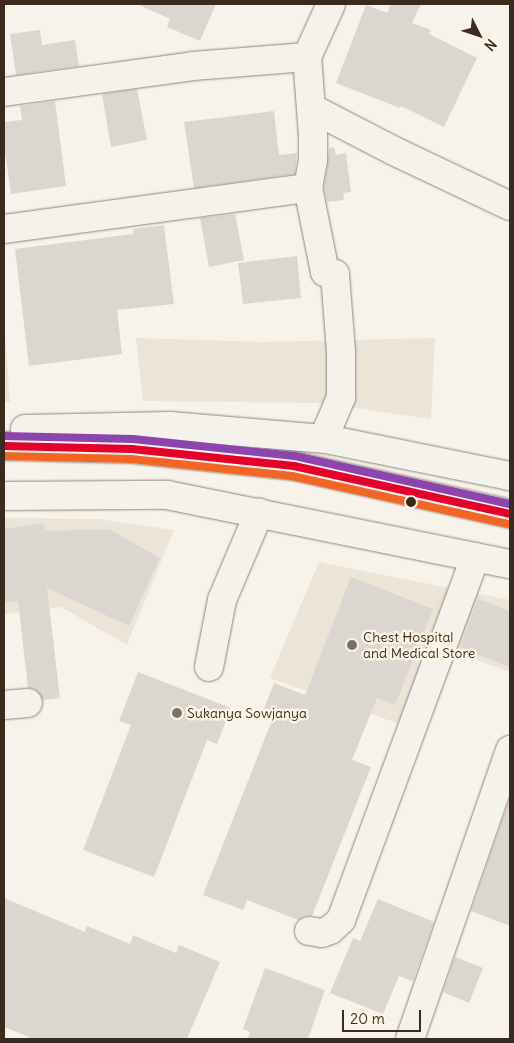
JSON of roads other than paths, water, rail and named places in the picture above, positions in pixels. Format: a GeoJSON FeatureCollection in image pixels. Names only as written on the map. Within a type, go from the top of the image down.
{"type":"FeatureCollection","features":[{"type":"Feature","properties":{"kind":"street"},"geometry":{"type":"LineString","coordinates":[[326,438],[328,428],[341,397],[335,274],[325,272],[308,188],[313,160],[307,57],[331,4]]}},
{"type":"Feature","properties":{"kind":"street"},"geometry":{"type":"LineString","coordinates":[[4,92],[193,66],[307,57]]}},
{"type":"Feature","properties":{"kind":"street"},"geometry":{"type":"LineString","coordinates":[[311,108],[394,152],[510,206]]}},
{"type":"Feature","properties":{"kind":"street"},"geometry":{"type":"LineString","coordinates":[[4,229],[308,188]]}},
{"type":"Feature","properties":{"kind":"street"},"geometry":{"type":"LineString","coordinates":[[4,429],[170,426],[326,438],[510,476]]}},
{"type":"Feature","properties":{"kind":"street"},"geometry":{"type":"LineString","coordinates":[[4,446],[132,449],[294,466],[510,514]]}},
{"type":"Feature","properties":{"kind":"street"},"geometry":{"type":"LineString","coordinates":[[4,496],[167,495],[510,564]]}},
{"type":"Feature","properties":{"kind":"street"},"geometry":{"type":"LineString","coordinates":[[208,667],[222,600],[259,513]]}},
{"type":"Feature","properties":{"kind":"street"},"geometry":{"type":"LineString","coordinates":[[309,931],[322,933],[330,930],[342,920],[475,557]]}},
{"type":"Feature","properties":{"kind":"street"},"geometry":{"type":"LineString","coordinates":[[410,1039],[510,750]]}},
{"type":"Feature","properties":{"kind":"place","name":"Chest Hospital and Medical Store"},"geometry":{"type":"Point","coordinates":[352,645]}},
{"type":"Feature","properties":{"kind":"place","name":"Sukanya Sowjanya"},"geometry":{"type":"Point","coordinates":[177,713]}}]}
